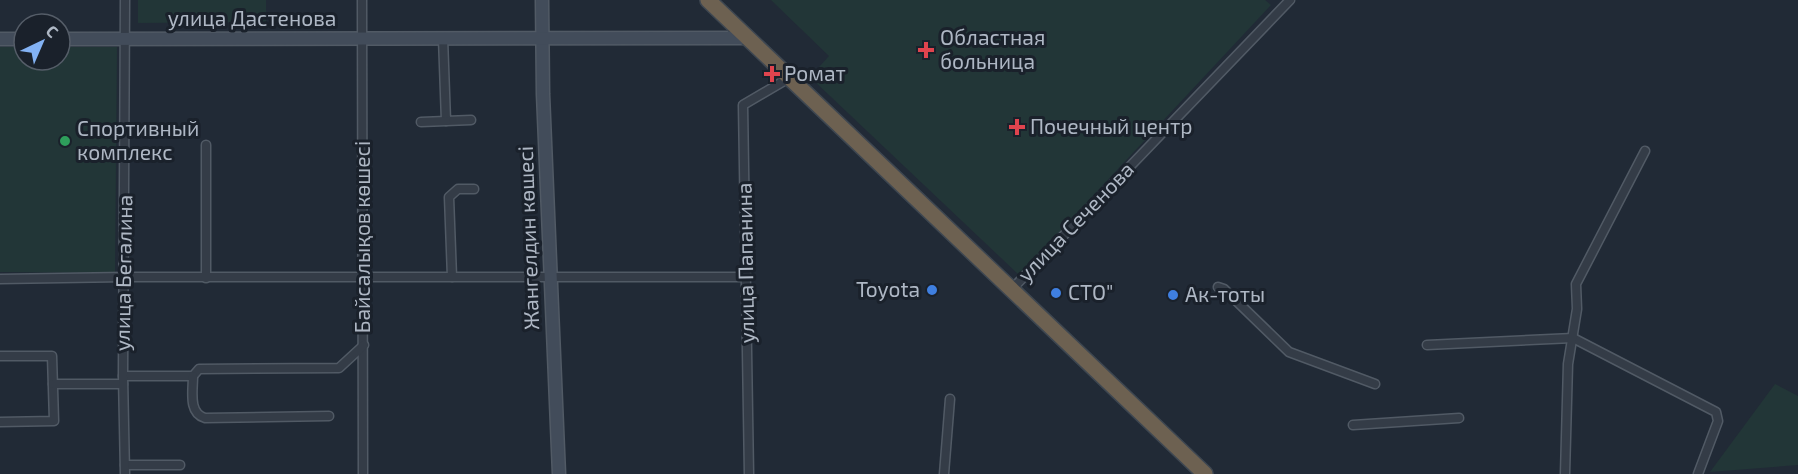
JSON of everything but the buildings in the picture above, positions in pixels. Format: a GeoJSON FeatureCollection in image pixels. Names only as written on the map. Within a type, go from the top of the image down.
{"type":"FeatureCollection","features":[{"type":"Feature","properties":{"kind":"highway"},"geometry":{"type":"LineString","coordinates":[[708,0],[1013,288],[1205,474]]}},
{"type":"Feature","properties":{"kind":"highway"},"geometry":{"type":"LineString","coordinates":[[1168,437],[1187,462],[1189,474]]}},
{"type":"Feature","properties":{"kind":"street","name":"улица Бегалина"},"geometry":{"type":"LineString","coordinates":[[125,0],[123,380],[125,469]]}},
{"type":"Feature","properties":{"kind":"street","name":"Байсалықов көшесі"},"geometry":{"type":"LineString","coordinates":[[362,0],[363,474]]}},
{"type":"Feature","properties":{"kind":"street","name":"Жангелдин көшесі"},"geometry":{"type":"LineString","coordinates":[[542,0],[543,94],[558,474]]}},
{"type":"Feature","properties":{"kind":"street","name":"улица Сеченова"},"geometry":{"type":"LineString","coordinates":[[1013,288],[1290,0]]}},
{"type":"Feature","properties":{"kind":"street"},"geometry":{"type":"LineString","coordinates":[[443,38],[446,121]]}},
{"type":"Feature","properties":{"kind":"street","name":"улица Дастенова"},"geometry":{"type":"LineString","coordinates":[[72,39],[747,38]]}},
{"type":"Feature","properties":{"kind":"street","name":"улица Папанина"},"geometry":{"type":"LineString","coordinates":[[749,474],[743,105],[789,78]]}},
{"type":"Feature","properties":{"kind":"street"},"geometry":{"type":"LineString","coordinates":[[421,122],[471,120]]}},
{"type":"Feature","properties":{"kind":"street"},"geometry":{"type":"LineString","coordinates":[[206,145],[207,278]]}},
{"type":"Feature","properties":{"kind":"street"},"geometry":{"type":"LineString","coordinates":[[1565,474],[1568,364],[1573,338],[1576,284],[1645,151]]}},
{"type":"Feature","properties":{"kind":"street"},"geometry":{"type":"LineString","coordinates":[[452,277],[449,197],[458,189],[474,189]]}},
{"type":"Feature","properties":{"kind":"street"},"geometry":{"type":"LineString","coordinates":[[0,279],[747,276]]}},
{"type":"Feature","properties":{"kind":"street"},"geometry":{"type":"LineString","coordinates":[[1218,287],[1224,289],[1289,352],[1375,384]]}},
{"type":"Feature","properties":{"kind":"street"},"geometry":{"type":"LineString","coordinates":[[1427,345],[1573,338],[1716,412],[1718,421],[1698,474]]}},
{"type":"Feature","properties":{"kind":"street"},"geometry":{"type":"LineString","coordinates":[[329,416],[205,418],[198,416],[194,409],[193,376],[199,369],[339,368],[364,345]]}},
{"type":"Feature","properties":{"kind":"street"},"geometry":{"type":"LineString","coordinates":[[0,356],[52,356],[54,421],[0,422]]}},
{"type":"Feature","properties":{"kind":"street"},"geometry":{"type":"LineString","coordinates":[[53,384],[193,376]]}},
{"type":"Feature","properties":{"kind":"street"},"geometry":{"type":"LineString","coordinates":[[944,474],[950,399]]}},
{"type":"Feature","properties":{"kind":"street"},"geometry":{"type":"LineString","coordinates":[[1353,425],[1459,418]]}},
{"type":"Feature","properties":{"kind":"street"},"geometry":{"type":"LineString","coordinates":[[125,469],[180,465]]}},
{"type":"Feature","properties":{"kind":"green space"},"geometry":{"type":"Polygon","coordinates":[[[138,0],[266,0],[266,22],[138,23],[138,0]]]}},
{"type":"Feature","properties":{"kind":"green space"},"geometry":{"type":"Polygon","coordinates":[[[771,0],[1265,0],[1271,5],[1019,275],[810,77],[829,56],[771,0]]]}},
{"type":"Feature","properties":{"kind":"green space"},"geometry":{"type":"Polygon","coordinates":[[[0,47],[12,47],[12,72],[72,72],[72,47],[117,47],[115,273],[0,272],[0,47]]]}},
{"type":"Feature","properties":{"kind":"green space"},"geometry":{"type":"Polygon","coordinates":[[[1775,384],[1798,396],[1798,465],[1710,472],[1775,384]]]}},
{"type":"Feature","properties":{"kind":"place","name":"Областная больница"},"geometry":{"type":"Point","coordinates":[926,50]}},
{"type":"Feature","properties":{"kind":"place","name":"Ромат"},"geometry":{"type":"Point","coordinates":[772,74]}},
{"type":"Feature","properties":{"kind":"place","name":"Почечный центр"},"geometry":{"type":"Point","coordinates":[1017,127]}},
{"type":"Feature","properties":{"kind":"place","name":"Спортивный комплекс"},"geometry":{"type":"Point","coordinates":[65,141]}},
{"type":"Feature","properties":{"kind":"place","name":"Toyota"},"geometry":{"type":"Point","coordinates":[932,290]}},
{"type":"Feature","properties":{"kind":"place","name":"СТО\""},"geometry":{"type":"Point","coordinates":[1056,293]}},
{"type":"Feature","properties":{"kind":"place","name":"Ак-тоты"},"geometry":{"type":"Point","coordinates":[1173,295]}}]}
